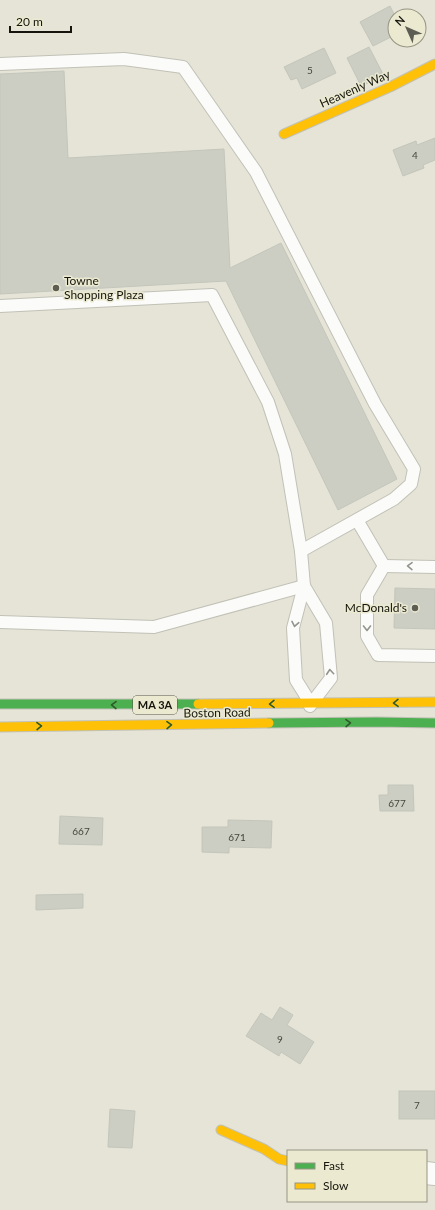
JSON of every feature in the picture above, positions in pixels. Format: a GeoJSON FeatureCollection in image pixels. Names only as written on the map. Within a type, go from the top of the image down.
{"type":"FeatureCollection","features":[{"type":"Feature","properties":{"kind":"main road","name":"Heavenly Way"},"geometry":{"type":"LineString","coordinates":[[284,134],[390,87],[435,64]]}},
{"type":"Feature","properties":{"kind":"main road","name":"Boston Road"},"geometry":{"type":"LineString","coordinates":[[0,704],[130,705],[435,702]]}},
{"type":"Feature","properties":{"kind":"main road","name":"Boston Road"},"geometry":{"type":"LineString","coordinates":[[0,727],[435,723]]}},
{"type":"Feature","properties":{"kind":"main road"},"geometry":{"type":"LineString","coordinates":[[221,1130],[264,1149],[279,1159],[287,1161]]}},
{"type":"Feature","properties":{"kind":"lane"},"geometry":{"type":"LineString","coordinates":[[0,64],[124,59],[183,67],[256,172],[375,404],[414,469],[410,484],[394,499],[301,551]]}},
{"type":"Feature","properties":{"kind":"lane"},"geometry":{"type":"LineString","coordinates":[[0,306],[212,295],[268,402],[285,454],[301,551],[304,586],[293,628],[296,680],[310,704],[309,724]]}},
{"type":"Feature","properties":{"kind":"lane"},"geometry":{"type":"LineString","coordinates":[[357,520],[384,566]]}},
{"type":"Feature","properties":{"kind":"lane"},"geometry":{"type":"LineString","coordinates":[[384,566],[435,567]]}},
{"type":"Feature","properties":{"kind":"lane"},"geometry":{"type":"LineString","coordinates":[[384,566],[367,595],[367,636],[378,654],[435,656]]}},
{"type":"Feature","properties":{"kind":"lane"},"geometry":{"type":"LineString","coordinates":[[0,622],[154,627],[304,586]]}},
{"type":"Feature","properties":{"kind":"lane"},"geometry":{"type":"LineString","coordinates":[[304,586],[326,623],[331,678],[310,704]]}},
{"type":"Feature","properties":{"kind":"building"},"geometry":{"type":"Polygon","coordinates":[[[390,6],[391,8],[387,8],[387,39],[373,46],[360,22],[390,6]]]}},
{"type":"Feature","properties":{"kind":"building"},"geometry":{"type":"Polygon","coordinates":[[[369,47],[384,76],[361,86],[347,58],[369,47]]]}},
{"type":"Feature","properties":{"kind":"building"},"geometry":{"type":"Polygon","coordinates":[[[324,48],[336,73],[302,89],[297,78],[291,80],[284,67],[324,48]]]}},
{"type":"Feature","properties":{"kind":"building","name":"Towne Shopping Plaza"},"geometry":{"type":"Polygon","coordinates":[[[64,71],[68,158],[224,149],[230,268],[281,243],[397,479],[338,510],[226,281],[0,294],[0,74],[64,71]]]}},
{"type":"Feature","properties":{"kind":"building"},"geometry":{"type":"Polygon","coordinates":[[[435,138],[435,160],[423,165],[424,168],[403,176],[393,150],[416,141],[417,145],[435,138]]]}},
{"type":"Feature","properties":{"kind":"building","name":"McDonald's"},"geometry":{"type":"Polygon","coordinates":[[[395,588],[435,589],[435,629],[394,628],[395,588]]]}},
{"type":"Feature","properties":{"kind":"building"},"geometry":{"type":"Polygon","coordinates":[[[388,785],[413,785],[414,811],[380,811],[379,795],[388,795],[388,785]]]}},
{"type":"Feature","properties":{"kind":"building"},"geometry":{"type":"Polygon","coordinates":[[[60,816],[103,818],[102,845],[59,844],[60,816]]]}},
{"type":"Feature","properties":{"kind":"building"},"geometry":{"type":"Polygon","coordinates":[[[228,820],[272,821],[271,848],[229,847],[229,853],[202,852],[202,827],[228,827],[228,820]]]}},
{"type":"Feature","properties":{"kind":"building"},"geometry":{"type":"Polygon","coordinates":[[[83,894],[83,908],[36,910],[36,895],[83,894]]]}},
{"type":"Feature","properties":{"kind":"building"},"geometry":{"type":"Polygon","coordinates":[[[280,1007],[293,1015],[287,1025],[314,1042],[300,1064],[281,1052],[279,1056],[246,1036],[261,1013],[272,1020],[280,1007]]]}},
{"type":"Feature","properties":{"kind":"building"},"geometry":{"type":"Polygon","coordinates":[[[399,1091],[435,1091],[435,1119],[399,1119],[399,1091]]]}},
{"type":"Feature","properties":{"kind":"building"},"geometry":{"type":"Polygon","coordinates":[[[110,1109],[135,1111],[132,1148],[108,1147],[110,1109]]]}},
{"type":"Feature","properties":{"kind":"traffic: fast"},"geometry":{"type":"LineString","coordinates":[[0,704],[198,704]]}},
{"type":"Feature","properties":{"kind":"traffic: fast"},"geometry":{"type":"LineString","coordinates":[[269,723],[435,723]]}},
{"type":"Feature","properties":{"kind":"traffic: slow"},"geometry":{"type":"LineString","coordinates":[[284,134],[390,87],[435,64]]}},
{"type":"Feature","properties":{"kind":"traffic: slow"},"geometry":{"type":"LineString","coordinates":[[198,704],[435,702]]}},
{"type":"Feature","properties":{"kind":"traffic: slow"},"geometry":{"type":"LineString","coordinates":[[0,727],[269,723]]}},
{"type":"Feature","properties":{"kind":"traffic: slow"},"geometry":{"type":"LineString","coordinates":[[221,1130],[264,1149],[279,1159],[287,1161]]}},
{"type":"Feature","properties":{"kind":"place","name":"Towne Shopping Plaza"},"geometry":{"type":"Point","coordinates":[56,288]}},
{"type":"Feature","properties":{"kind":"place","name":"McDonald's"},"geometry":{"type":"Point","coordinates":[415,608]}}]}
